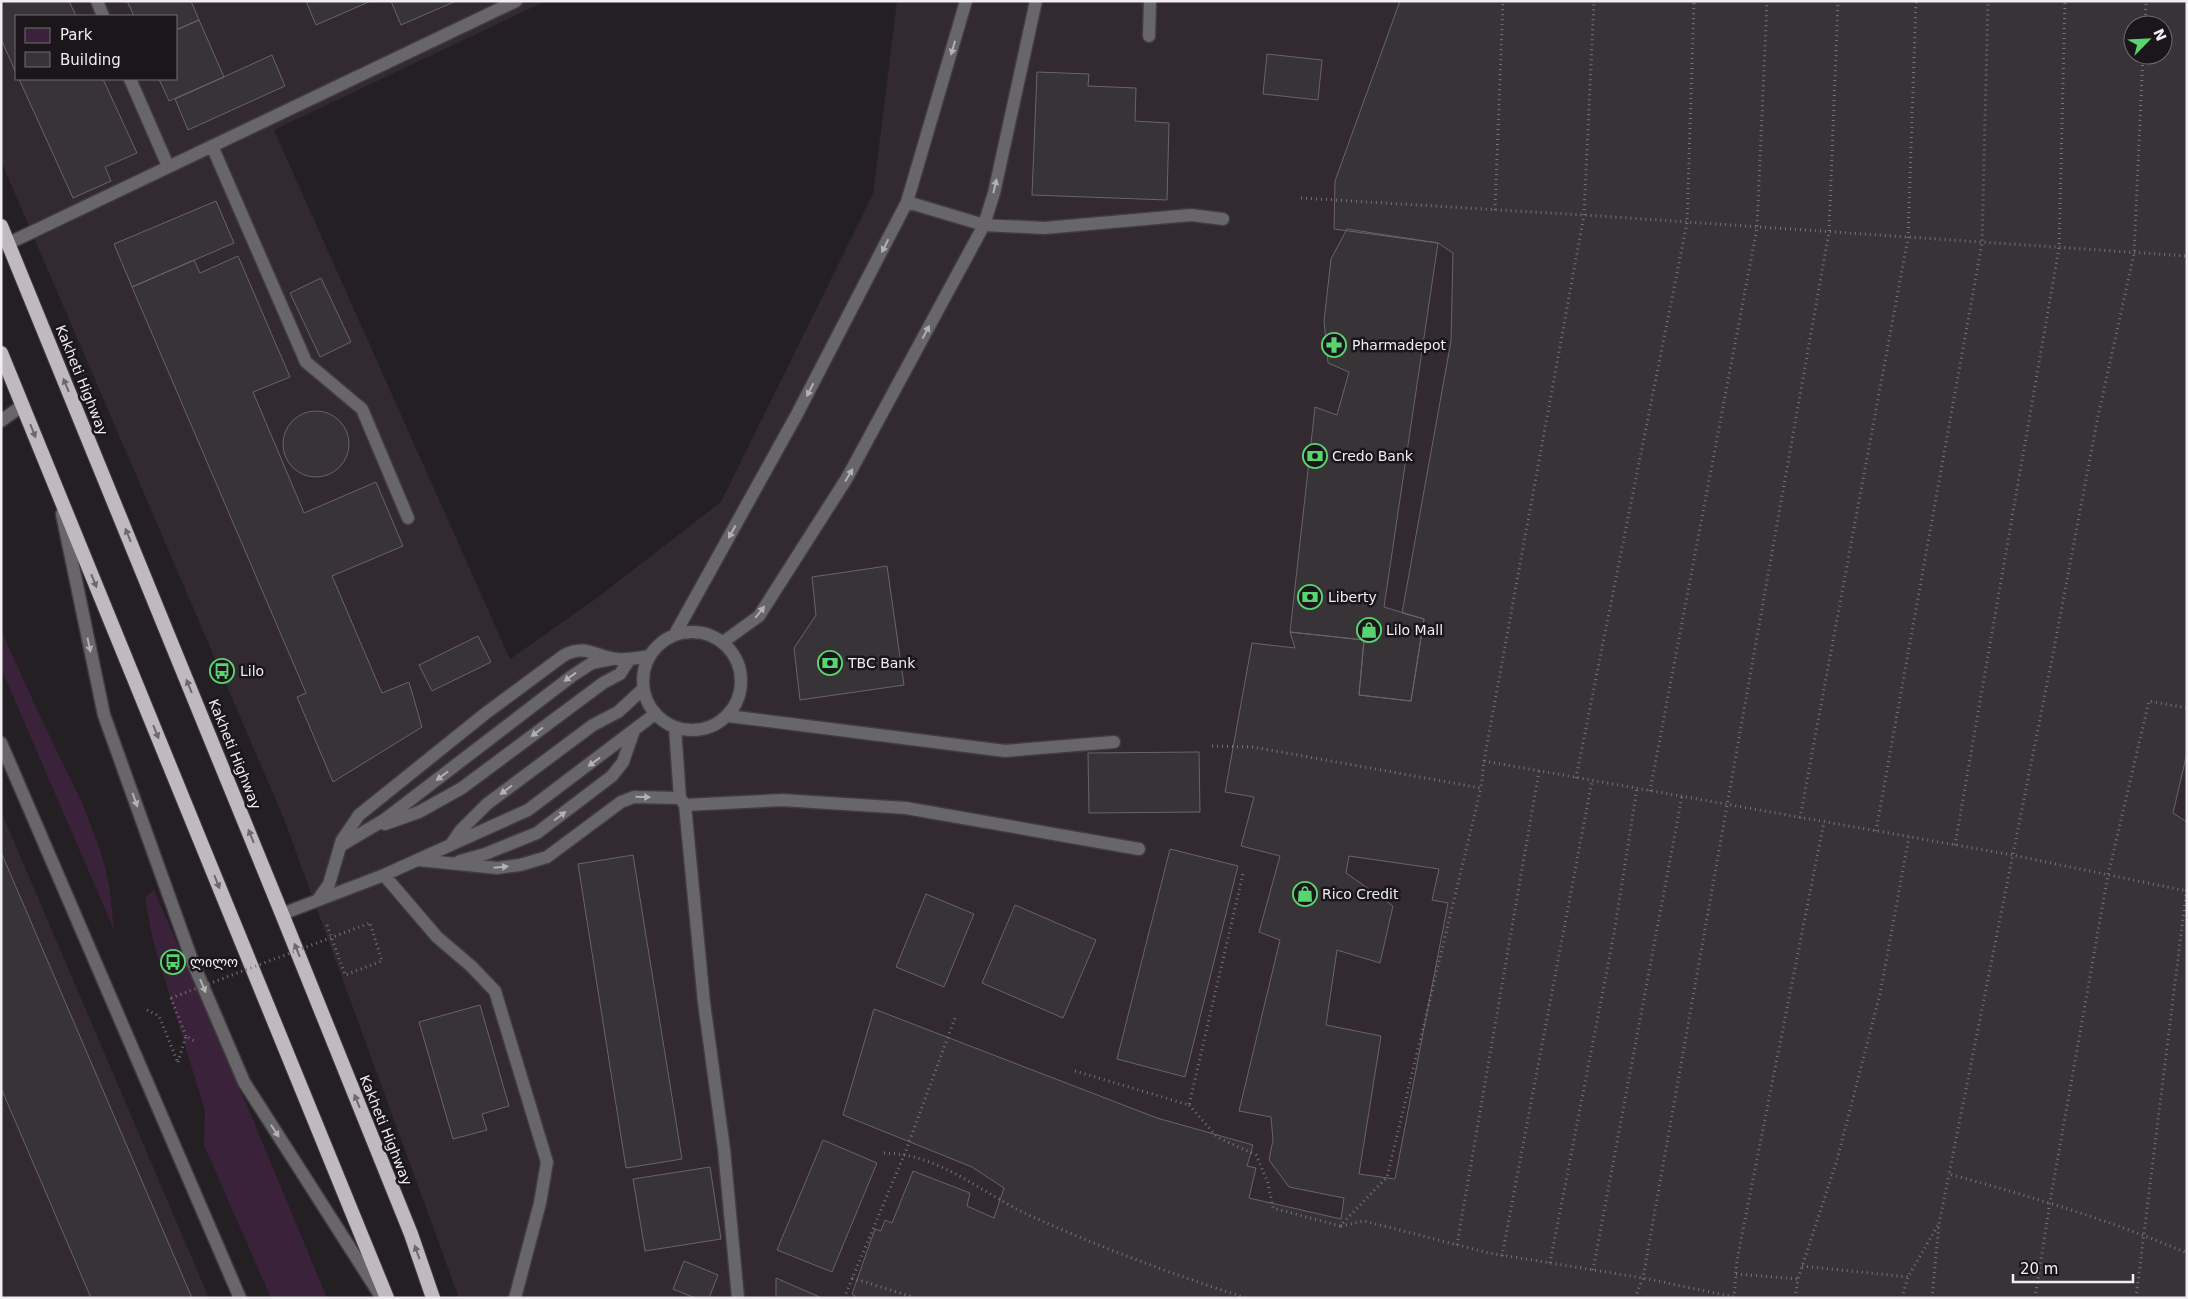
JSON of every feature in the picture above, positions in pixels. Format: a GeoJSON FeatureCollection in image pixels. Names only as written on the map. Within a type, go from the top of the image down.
{"type":"FeatureCollection","features":[{"type":"Feature","properties":{"kind":"highway","name":"Kakheti Highway"},"geometry":{"type":"LineString","coordinates":[[1,226],[282,914],[411,1234],[433,1295]]}},
{"type":"Feature","properties":{"kind":"highway"},"geometry":{"type":"LineString","coordinates":[[1,353],[387,1298]]}},
{"type":"Feature","properties":{"kind":"lane"},"geometry":{"type":"LineString","coordinates":[[97,1],[103,15]]}},
{"type":"Feature","properties":{"kind":"lane"},"geometry":{"type":"LineString","coordinates":[[8,243],[516,1]]}},
{"type":"Feature","properties":{"kind":"lane"},"geometry":{"type":"LineString","coordinates":[[675,634],[796,416],[907,202],[966,1]]}},
{"type":"Feature","properties":{"kind":"lane"},"geometry":{"type":"LineString","coordinates":[[723,642],[758,616],[847,478],[984,225],[994,193],[1036,1]]}},
{"type":"Feature","properties":{"kind":"lane"},"geometry":{"type":"LineString","coordinates":[[1149,36],[1150,1]]}},
{"type":"Feature","properties":{"kind":"lane"},"geometry":{"type":"LineString","coordinates":[[130,80],[168,166]]}},
{"type":"Feature","properties":{"kind":"lane"},"geometry":{"type":"LineString","coordinates":[[212,146],[306,362],[362,409],[408,518]]}},
{"type":"Feature","properties":{"kind":"lane"},"geometry":{"type":"LineString","coordinates":[[907,202],[984,225],[1044,228],[1191,215],[1223,219]]}},
{"type":"Feature","properties":{"kind":"lane"},"geometry":{"type":"LineString","coordinates":[[1,421],[23,405]]}},
{"type":"Feature","properties":{"kind":"lane"},"geometry":{"type":"LineString","coordinates":[[58,494],[104,715],[193,963],[244,1082],[382,1298]]}},
{"type":"Feature","properties":{"kind":"lane"},"geometry":{"type":"LineString","coordinates":[[691,631],[708,634],[723,642],[734,654],[741,669],[742,686],[737,702],[728,716],[717,725],[704,730],[689,730],[675,728],[655,714],[649,705],[643,689],[644,672],[650,656],[660,643],[675,634],[691,631]]}},
{"type":"Feature","properties":{"kind":"lane"},"geometry":{"type":"LineString","coordinates":[[318,900],[329,884],[340,846],[359,814],[486,713],[563,656],[573,650],[589,650],[614,659]]}},
{"type":"Feature","properties":{"kind":"lane"},"geometry":{"type":"LineString","coordinates":[[340,846],[384,820],[572,676],[592,663],[614,659],[630,660],[650,656]]}},
{"type":"Feature","properties":{"kind":"lane"},"geometry":{"type":"LineString","coordinates":[[363,832],[419,812],[462,788],[603,683],[620,674],[630,660]]}},
{"type":"Feature","properties":{"kind":"lane"},"geometry":{"type":"LineString","coordinates":[[451,844],[461,830],[487,804],[593,725],[618,712],[643,689]]}},
{"type":"Feature","properties":{"kind":"lane"},"geometry":{"type":"LineString","coordinates":[[282,914],[384,876],[528,810],[633,733],[655,714]]}},
{"type":"Feature","properties":{"kind":"lane"},"geometry":{"type":"LineString","coordinates":[[728,716],[1005,751],[1114,742]]}},
{"type":"Feature","properties":{"kind":"lane"},"geometry":{"type":"LineString","coordinates":[[675,728],[704,1003],[724,1149],[738,1298]]}},
{"type":"Feature","properties":{"kind":"lane"},"geometry":{"type":"LineString","coordinates":[[452,864],[484,854],[537,833],[612,776],[623,762],[633,733]]}},
{"type":"Feature","properties":{"kind":"lane"},"geometry":{"type":"LineString","coordinates":[[1,744],[238,1292],[249,1298]]}},
{"type":"Feature","properties":{"kind":"lane"},"geometry":{"type":"LineString","coordinates":[[418,860],[496,868],[520,865],[547,856],[621,802],[634,796],[683,802],[782,800],[906,808],[1139,849]]}},
{"type":"Feature","properties":{"kind":"lane"},"geometry":{"type":"LineString","coordinates":[[384,876],[437,937],[471,966],[495,991],[548,1162],[540,1203],[515,1298]]}},
{"type":"Feature","properties":{"kind":"path"},"geometry":{"type":"LineString","coordinates":[[1495,210],[1503,1]]}},
{"type":"Feature","properties":{"kind":"path"},"geometry":{"type":"LineString","coordinates":[[1340,1226],[1387,1178],[1481,788],[1484,761],[1584,215],[1594,1]]}},
{"type":"Feature","properties":{"kind":"path"},"geometry":{"type":"LineString","coordinates":[[1576,778],[1687,223],[1694,1]]}},
{"type":"Feature","properties":{"kind":"path"},"geometry":{"type":"LineString","coordinates":[[1650,791],[1757,228],[1767,1]]}},
{"type":"Feature","properties":{"kind":"path"},"geometry":{"type":"LineString","coordinates":[[1635,1298],[1643,1278],[1829,232],[1838,1]]}},
{"type":"Feature","properties":{"kind":"path"},"geometry":{"type":"LineString","coordinates":[[1800,818],[1908,238],[1916,1]]}},
{"type":"Feature","properties":{"kind":"path"},"geometry":{"type":"LineString","coordinates":[[1876,831],[1982,243],[1988,1]]}},
{"type":"Feature","properties":{"kind":"path"},"geometry":{"type":"LineString","coordinates":[[1955,845],[2059,248],[2065,1]]}},
{"type":"Feature","properties":{"kind":"path"},"geometry":{"type":"LineString","coordinates":[[2145,15],[2146,1]]}},
{"type":"Feature","properties":{"kind":"path"},"geometry":{"type":"LineString","coordinates":[[1932,1298],[1939,1224],[2053,654],[2098,416],[2134,254],[2143,65]]}},
{"type":"Feature","properties":{"kind":"path"},"geometry":{"type":"LineString","coordinates":[[1300,198],[1584,215],[2134,254],[2187,256]]}},
{"type":"Feature","properties":{"kind":"path"},"geometry":{"type":"LineString","coordinates":[[2035,1298],[2050,1202],[2108,875],[2149,701],[2187,708]]}},
{"type":"Feature","properties":{"kind":"path"},"geometry":{"type":"LineString","coordinates":[[1212,746],[1253,746],[1481,788]]}},
{"type":"Feature","properties":{"kind":"path"},"geometry":{"type":"LineString","coordinates":[[1484,761],[2012,855],[2186,891]]}},
{"type":"Feature","properties":{"kind":"path"},"geometry":{"type":"LineString","coordinates":[[1457,1246],[1539,771]]}},
{"type":"Feature","properties":{"kind":"path"},"geometry":{"type":"LineString","coordinates":[[1502,1256],[1592,780]]}},
{"type":"Feature","properties":{"kind":"path"},"geometry":{"type":"LineString","coordinates":[[1550,1263],[1614,934],[1637,788]]}},
{"type":"Feature","properties":{"kind":"path"},"geometry":{"type":"LineString","coordinates":[[1594,1270],[1682,796]]}},
{"type":"Feature","properties":{"kind":"path"},"geometry":{"type":"LineString","coordinates":[[1076,1071],[1189,1105],[1217,1138],[1256,1155],[1268,1183],[1273,1208],[1340,1226],[1364,1220],[1457,1246],[1502,1256],[1643,1278],[1734,1297],[1737,1260],[1824,822]]}},
{"type":"Feature","properties":{"kind":"path"},"geometry":{"type":"LineString","coordinates":[[1796,1298],[1798,1279],[1837,1160],[1875,1012],[1909,837]]}},
{"type":"Feature","properties":{"kind":"path"},"geometry":{"type":"LineString","coordinates":[[1189,1105],[1243,874]]}},
{"type":"Feature","properties":{"kind":"path"},"geometry":{"type":"LineString","coordinates":[[2136,1298],[2187,886]]}},
{"type":"Feature","properties":{"kind":"path"},"geometry":{"type":"LineString","coordinates":[[178,1063],[186,1036],[171,998],[370,923],[382,961],[345,975],[318,900]]}},
{"type":"Feature","properties":{"kind":"path"},"geometry":{"type":"LineString","coordinates":[[844,1298],[904,1153],[955,1018]]}},
{"type":"Feature","properties":{"kind":"path"},"geometry":{"type":"LineString","coordinates":[[186,1036],[202,1045]]}},
{"type":"Feature","properties":{"kind":"path"},"geometry":{"type":"LineString","coordinates":[[884,1153],[904,1153],[965,1177],[1031,1216],[1189,1280],[1246,1298]]}},
{"type":"Feature","properties":{"kind":"path"},"geometry":{"type":"LineString","coordinates":[[1949,1174],[2050,1202],[2144,1235],[2187,1253]]}},
{"type":"Feature","properties":{"kind":"path"},"geometry":{"type":"LineString","coordinates":[[1902,1298],[1908,1278],[1939,1224]]}},
{"type":"Feature","properties":{"kind":"path"},"geometry":{"type":"LineString","coordinates":[[1802,1266],[1908,1278]]}},
{"type":"Feature","properties":{"kind":"path"},"geometry":{"type":"LineString","coordinates":[[1736,1274],[1798,1279]]}},
{"type":"Feature","properties":{"kind":"path"},"geometry":{"type":"LineString","coordinates":[[852,1278],[916,1298]]}},
{"type":"Feature","properties":{"kind":"shaded area","name":"Lilo Mall"},"geometry":{"type":"Polygon","coordinates":[[[1,1],[546,1],[274,130],[510,659],[594,600],[721,502],[873,194],[897,1],[2187,1],[2187,1298],[459,1298],[284,819],[1,161],[1,1]]]}},
{"type":"Feature","properties":{"kind":"shaded area"},"geometry":{"type":"Polygon","coordinates":[[[1,811],[209,1298],[3,1298],[1,1295],[1,811]]]}},
{"type":"Feature","properties":{"kind":"green space"},"geometry":{"type":"Polygon","coordinates":[[[1,630],[84,807],[103,859],[109,884],[114,930],[1,668],[1,630]]]}},
{"type":"Feature","properties":{"kind":"green space"},"geometry":{"type":"Polygon","coordinates":[[[154,890],[327,1298],[271,1298],[204,1145],[205,1111],[153,941],[145,898],[154,890]]]}},
{"type":"Feature","properties":{"kind":"building"},"geometry":{"type":"Polygon","coordinates":[[[1,1],[69,1],[76,15],[15,15],[15,71],[1,39],[1,1]]]}},
{"type":"Feature","properties":{"kind":"building"},"geometry":{"type":"Polygon","coordinates":[[[127,1],[191,1],[199,20],[178,29],[178,15],[134,15],[127,1]]]}},
{"type":"Feature","properties":{"kind":"building"},"geometry":{"type":"Polygon","coordinates":[[[306,1],[371,1],[316,25],[306,1]]]}},
{"type":"Feature","properties":{"kind":"building"},"geometry":{"type":"Polygon","coordinates":[[[391,1],[456,1],[401,25],[391,1]]]}},
{"type":"Feature","properties":{"kind":"building"},"geometry":{"type":"Polygon","coordinates":[[[1400,1],[2187,1],[2187,753],[2173,813],[2187,822],[2187,1298],[858,1298],[852,1294],[875,1229],[881,1231],[885,1220],[892,1223],[913,1171],[970,1193],[967,1206],[994,1218],[1004,1188],[972,1167],[843,1115],[874,1009],[1157,1118],[1253,1145],[1247,1166],[1256,1168],[1249,1198],[1341,1219],[1344,1198],[1289,1187],[1269,1160],[1273,1140],[1271,1117],[1239,1111],[1280,940],[1259,932],[1280,856],[1241,846],[1254,797],[1225,792],[1252,643],[1295,648],[1290,632],[1364,640],[1359,695],[1411,701],[1424,619],[1402,613],[1451,341],[1453,253],[1438,243],[1334,229],[1335,181],[1400,1]],[[1349,856],[1346,873],[1393,906],[1380,963],[1337,950],[1326,1025],[1381,1036],[1359,1174],[1395,1179],[1448,903],[1432,900],[1439,869],[1349,856]]]}},
{"type":"Feature","properties":{"kind":"building"},"geometry":{"type":"Polygon","coordinates":[[[199,20],[224,77],[169,101],[159,80],[178,80],[178,29],[199,20]]]}},
{"type":"Feature","properties":{"kind":"building"},"geometry":{"type":"Polygon","coordinates":[[[1267,54],[1322,60],[1318,100],[1263,94],[1267,54]]]}},
{"type":"Feature","properties":{"kind":"building"},"geometry":{"type":"Polygon","coordinates":[[[272,55],[285,86],[188,130],[175,99],[272,55]]]}},
{"type":"Feature","properties":{"kind":"building"},"geometry":{"type":"Polygon","coordinates":[[[1037,72],[1089,74],[1088,86],[1136,88],[1135,121],[1169,123],[1167,200],[1032,195],[1037,72]]]}},
{"type":"Feature","properties":{"kind":"building"},"geometry":{"type":"Polygon","coordinates":[[[19,80],[103,80],[137,153],[105,167],[111,181],[73,198],[19,80]]]}},
{"type":"Feature","properties":{"kind":"building"},"geometry":{"type":"Polygon","coordinates":[[[216,201],[234,243],[132,287],[114,244],[216,201]]]}},
{"type":"Feature","properties":{"kind":"building"},"geometry":{"type":"Polygon","coordinates":[[[1347,229],[1438,243],[1384,607],[1424,619],[1411,701],[1359,695],[1364,640],[1290,632],[1315,407],[1337,415],[1349,372],[1328,363],[1324,321],[1331,259],[1347,229]]]}},
{"type":"Feature","properties":{"kind":"building"},"geometry":{"type":"Polygon","coordinates":[[[238,256],[290,377],[253,392],[304,513],[376,482],[403,546],[332,576],[382,693],[409,682],[422,727],[333,782],[297,697],[306,693],[132,287],[194,260],[200,273],[238,256]]]}},
{"type":"Feature","properties":{"kind":"building"},"geometry":{"type":"Polygon","coordinates":[[[321,278],[351,342],[320,357],[290,293],[321,278]]]}},
{"type":"Feature","properties":{"kind":"building"},"geometry":{"type":"Polygon","coordinates":[[[322,411],[340,420],[347,431],[349,444],[347,457],[340,468],[329,475],[310,477],[292,468],[285,457],[283,438],[292,420],[303,413],[322,411]]]}},
{"type":"Feature","properties":{"kind":"building"},"geometry":{"type":"Polygon","coordinates":[[[887,566],[904,685],[800,700],[794,648],[816,615],[812,577],[887,566]]]}},
{"type":"Feature","properties":{"kind":"building"},"geometry":{"type":"Polygon","coordinates":[[[478,636],[491,662],[432,691],[419,665],[478,636]]]}},
{"type":"Feature","properties":{"kind":"building"},"geometry":{"type":"Polygon","coordinates":[[[1199,752],[1200,812],[1089,813],[1088,753],[1199,752]]]}},
{"type":"Feature","properties":{"kind":"building"},"geometry":{"type":"Polygon","coordinates":[[[1170,849],[1238,866],[1185,1077],[1117,1059],[1170,849]]]}},
{"type":"Feature","properties":{"kind":"building"},"geometry":{"type":"Polygon","coordinates":[[[1,852],[192,1298],[91,1298],[1,1088],[1,852]]]}},
{"type":"Feature","properties":{"kind":"building"},"geometry":{"type":"Polygon","coordinates":[[[633,855],[682,1159],[626,1168],[578,864],[633,855]]]}},
{"type":"Feature","properties":{"kind":"building"},"geometry":{"type":"Polygon","coordinates":[[[926,894],[974,914],[944,987],[896,967],[926,894]]]}},
{"type":"Feature","properties":{"kind":"building"},"geometry":{"type":"Polygon","coordinates":[[[1015,905],[1096,940],[1063,1018],[982,983],[1015,905]]]}},
{"type":"Feature","properties":{"kind":"building"},"geometry":{"type":"Polygon","coordinates":[[[480,1005],[509,1106],[482,1114],[487,1130],[453,1139],[419,1022],[480,1005]]]}},
{"type":"Feature","properties":{"kind":"building"},"geometry":{"type":"Polygon","coordinates":[[[823,1140],[877,1163],[832,1272],[777,1250],[823,1140]]]}},
{"type":"Feature","properties":{"kind":"building"},"geometry":{"type":"Polygon","coordinates":[[[710,1167],[721,1239],[645,1251],[633,1179],[710,1167]]]}},
{"type":"Feature","properties":{"kind":"building"},"geometry":{"type":"Polygon","coordinates":[[[684,1261],[718,1275],[709,1298],[695,1298],[673,1289],[684,1261]]]}},
{"type":"Feature","properties":{"kind":"building"},"geometry":{"type":"Polygon","coordinates":[[[776,1278],[822,1298],[776,1298],[776,1278]]]}},
{"type":"Feature","properties":{"kind":"place","name":"Pharmadepot"},"geometry":{"type":"Point","coordinates":[1334,345]}},
{"type":"Feature","properties":{"kind":"place","name":"Credo Bank"},"geometry":{"type":"Point","coordinates":[1315,456]}},
{"type":"Feature","properties":{"kind":"place","name":"Liberty"},"geometry":{"type":"Point","coordinates":[1310,597]}},
{"type":"Feature","properties":{"kind":"place","name":"Lilo Mall"},"geometry":{"type":"Point","coordinates":[1369,630]}},
{"type":"Feature","properties":{"kind":"place","name":"TBC Bank"},"geometry":{"type":"Point","coordinates":[830,663]}},
{"type":"Feature","properties":{"kind":"place","name":"Lilo"},"geometry":{"type":"Point","coordinates":[222,671]}},
{"type":"Feature","properties":{"kind":"place","name":"Rico Credit"},"geometry":{"type":"Point","coordinates":[1305,894]}},
{"type":"Feature","properties":{"kind":"place","name":"ლილო"},"geometry":{"type":"Point","coordinates":[173,962]}}]}
